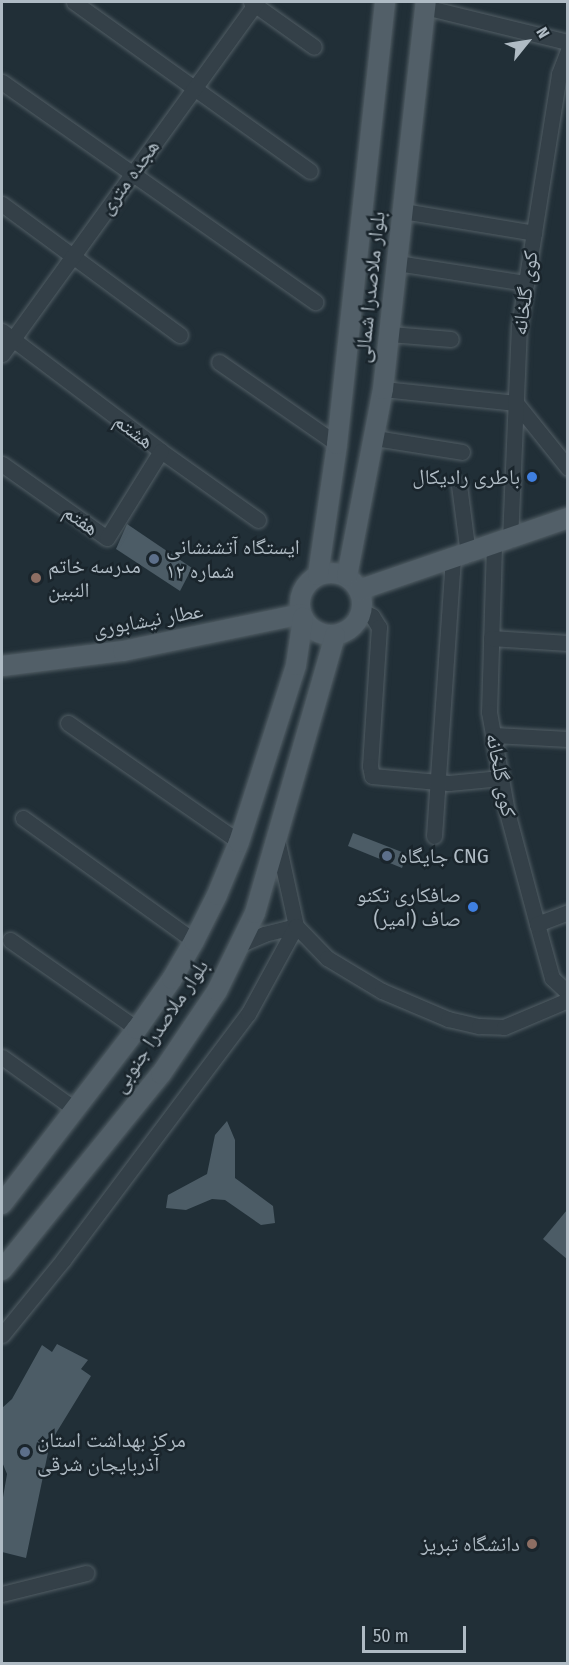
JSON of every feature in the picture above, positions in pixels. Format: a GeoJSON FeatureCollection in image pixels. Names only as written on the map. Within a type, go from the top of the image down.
{"type":"FeatureCollection","features":[{"type":"Feature","properties":{"kind":"main road","name":"بلوار ملاصدرا شمالی"},"geometry":{"type":"LineString","coordinates":[[318,575],[337,444],[385,2]]}},
{"type":"Feature","properties":{"kind":"main road","name":"بلوار ملاصدرا شمالی"},"geometry":{"type":"LineString","coordinates":[[353,583],[390,334],[426,4]]}},
{"type":"Feature","properties":{"kind":"main road"},"geometry":{"type":"LineString","coordinates":[[353,583],[361,611],[352,627],[335,635],[315,631],[302,616],[299,601],[302,590],[310,580],[318,575],[333,572],[353,583],[460,557],[567,518]]}},
{"type":"Feature","properties":{"kind":"main road","name":"عطار نیشابوری"},"geometry":{"type":"LineString","coordinates":[[2,666],[123,651],[302,616]]}},
{"type":"Feature","properties":{"kind":"main road","name":"بلوار ملاصدرا جنوبی"},"geometry":{"type":"LineString","coordinates":[[5,1193],[76,1110],[137,1029],[172,979],[194,941],[217,895],[239,842],[296,665],[302,616]]}},
{"type":"Feature","properties":{"kind":"main road","name":"بلوار ملاصدرا جنوبی"},"geometry":{"type":"LineString","coordinates":[[2,1270],[161,1074],[206,1008],[241,944],[255,913],[335,635]]}},
{"type":"Feature","properties":{"kind":"street"},"geometry":{"type":"LineString","coordinates":[[74,2],[195,86],[310,171]]}},
{"type":"Feature","properties":{"kind":"street"},"geometry":{"type":"LineString","coordinates":[[254,2],[314,46]]}},
{"type":"Feature","properties":{"kind":"street","name":"هجده متری"},"geometry":{"type":"LineString","coordinates":[[2,354],[7,335],[73,255],[254,2]]}},
{"type":"Feature","properties":{"kind":"street"},"geometry":{"type":"LineString","coordinates":[[426,4],[567,42]]}},
{"type":"Feature","properties":{"kind":"street","name":"کوی گلخانه"},"geometry":{"type":"LineString","coordinates":[[567,50],[559,74],[519,327],[516,403],[491,638],[489,712],[507,812],[537,924],[552,978],[567,993]]}},
{"type":"Feature","properties":{"kind":"street"},"geometry":{"type":"LineString","coordinates":[[2,82],[315,302]]}},
{"type":"Feature","properties":{"kind":"street"},"geometry":{"type":"LineString","coordinates":[[2,204],[180,335]]}},
{"type":"Feature","properties":{"kind":"street"},"geometry":{"type":"LineString","coordinates":[[403,211],[534,233]]}},
{"type":"Feature","properties":{"kind":"street"},"geometry":{"type":"LineString","coordinates":[[397,263],[526,283]]}},
{"type":"Feature","properties":{"kind":"street"},"geometry":{"type":"LineString","coordinates":[[390,334],[450,339]]}},
{"type":"Feature","properties":{"kind":"street","name":"هشتم"},"geometry":{"type":"LineString","coordinates":[[7,335],[161,451],[258,520]]}},
{"type":"Feature","properties":{"kind":"street"},"geometry":{"type":"LineString","coordinates":[[219,362],[337,444]]}},
{"type":"Feature","properties":{"kind":"street"},"geometry":{"type":"LineString","coordinates":[[383,389],[516,403],[567,468]]}},
{"type":"Feature","properties":{"kind":"street"},"geometry":{"type":"LineString","coordinates":[[375,438],[462,452]]}},
{"type":"Feature","properties":{"kind":"street","name":"هفتم"},"geometry":{"type":"LineString","coordinates":[[2,464],[107,538],[161,451]]}},
{"type":"Feature","properties":{"kind":"street"},"geometry":{"type":"LineString","coordinates":[[434,836],[460,557],[459,485]]}},
{"type":"Feature","properties":{"kind":"street"},"geometry":{"type":"LineString","coordinates":[[361,611],[372,616],[379,627],[370,766],[372,776],[438,782],[501,778]]}},
{"type":"Feature","properties":{"kind":"street"},"geometry":{"type":"LineString","coordinates":[[491,638],[567,643]]}},
{"type":"Feature","properties":{"kind":"street"},"geometry":{"type":"LineString","coordinates":[[68,723],[239,842]]}},
{"type":"Feature","properties":{"kind":"street"},"geometry":{"type":"LineString","coordinates":[[494,735],[567,740]]}},
{"type":"Feature","properties":{"kind":"street"},"geometry":{"type":"LineString","coordinates":[[23,818],[194,941]]}},
{"type":"Feature","properties":{"kind":"street"},"geometry":{"type":"LineString","coordinates":[[277,838],[296,926],[327,958],[382,991],[448,1019],[478,1026],[504,1027],[567,1000]]}},
{"type":"Feature","properties":{"kind":"street"},"geometry":{"type":"LineString","coordinates":[[537,924],[567,912]]}},
{"type":"Feature","properties":{"kind":"street"},"geometry":{"type":"LineString","coordinates":[[241,944],[264,934],[296,926]]}},
{"type":"Feature","properties":{"kind":"street"},"geometry":{"type":"LineString","coordinates":[[2,1335],[63,1260],[248,1014],[296,926]]}},
{"type":"Feature","properties":{"kind":"street"},"geometry":{"type":"LineString","coordinates":[[10,939],[137,1029]]}},
{"type":"Feature","properties":{"kind":"street"},"geometry":{"type":"LineString","coordinates":[[552,978],[567,972]]}},
{"type":"Feature","properties":{"kind":"street"},"geometry":{"type":"LineString","coordinates":[[2,1057],[76,1110]]}},
{"type":"Feature","properties":{"kind":"street"},"geometry":{"type":"LineString","coordinates":[[2,1594],[86,1573]]}},
{"type":"Feature","properties":{"kind":"building","name":"ایستگاه آتشنشانی شماره ۱۲"},"geometry":{"type":"Polygon","coordinates":[[[127,524],[192,568],[180,591],[116,549],[127,524]]]}},
{"type":"Feature","properties":{"kind":"building"},"geometry":{"type":"Polygon","coordinates":[[[353,833],[407,854],[402,868],[348,846],[353,833]]]}},
{"type":"Feature","properties":{"kind":"building"},"geometry":{"type":"Polygon","coordinates":[[[227,1121],[235,1140],[235,1178],[273,1206],[275,1223],[261,1225],[225,1200],[212,1199],[186,1210],[166,1208],[168,1195],[207,1174],[215,1135],[227,1121]]]}},
{"type":"Feature","properties":{"kind":"building"},"geometry":{"type":"Polygon","coordinates":[[[567,1210],[567,1259],[543,1239],[567,1210]]]}},
{"type":"Feature","properties":{"kind":"building","name":"مرکز بهداشت استان آذربایجان شرقی"},"geometry":{"type":"Polygon","coordinates":[[[57,1344],[88,1360],[81,1369],[91,1376],[50,1443],[26,1558],[2,1552],[2,1503],[7,1474],[2,1462],[2,1408],[12,1399],[42,1345],[52,1352],[57,1344]]]}},
{"type":"Feature","properties":{"kind":"place","name":"باطری رادیکال"},"geometry":{"type":"Point","coordinates":[532,477]}},
{"type":"Feature","properties":{"kind":"place","name":"ایستگاه آتشنشانی شماره ۱۲"},"geometry":{"type":"Point","coordinates":[154,559]}},
{"type":"Feature","properties":{"kind":"place","name":"مدرسه خاتم النبین"},"geometry":{"type":"Point","coordinates":[36,578]}},
{"type":"Feature","properties":{"kind":"place","name":"جایگاه CNG"},"geometry":{"type":"Point","coordinates":[387,856]}},
{"type":"Feature","properties":{"kind":"place","name":"صافکاری تکنو صاف (امیر)"},"geometry":{"type":"Point","coordinates":[473,907]}},
{"type":"Feature","properties":{"kind":"place","name":"مرکز بهداشت استان آذربایجان شرقی"},"geometry":{"type":"Point","coordinates":[25,1452]}},
{"type":"Feature","properties":{"kind":"place","name":"دانشگاه تبریز"},"geometry":{"type":"Point","coordinates":[532,1544]}}]}
